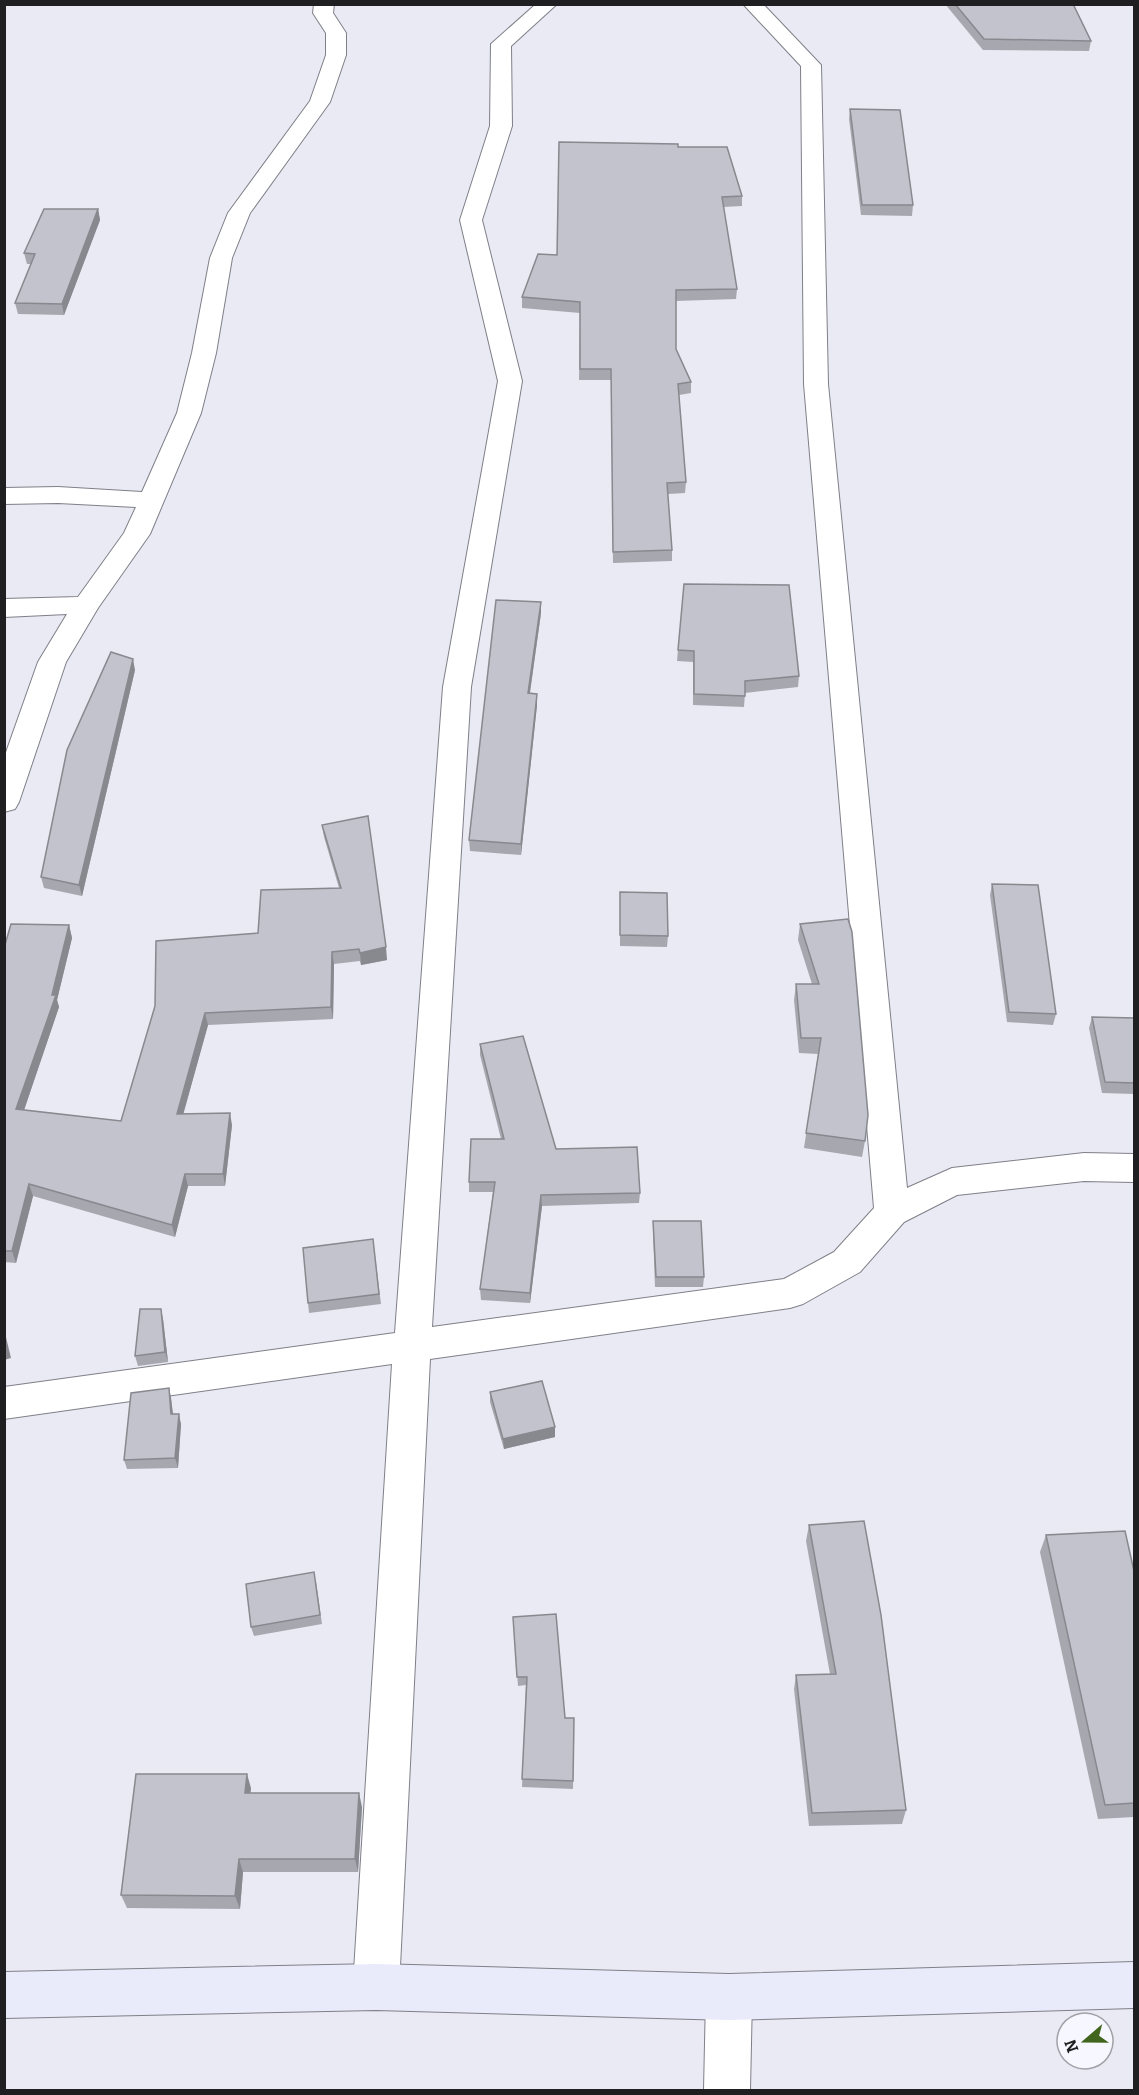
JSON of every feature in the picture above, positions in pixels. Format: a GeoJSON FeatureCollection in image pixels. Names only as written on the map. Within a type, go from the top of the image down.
{"type":"FeatureCollection","features":[{"type":"Feature","properties":{"kind":"street"},"geometry":{"type":"LineString","coordinates":[[4,802],[52,662],[86,605],[137,534],[189,413],[204,353],[220,258],[239,213],[320,102],[336,55],[336,33],[323,13],[324,4]]}},
{"type":"Feature","properties":{"kind":"street"},"geometry":{"type":"LineString","coordinates":[[376,1987],[412,1345],[457,687],[510,381],[471,220],[501,126],[501,44],[548,4]]}},
{"type":"Feature","properties":{"kind":"street"},"geometry":{"type":"LineString","coordinates":[[752,4],[811,65],[816,384],[892,1212]]}},
{"type":"Feature","properties":{"kind":"street"},"geometry":{"type":"LineString","coordinates":[[4,496],[58,495],[152,500]]}},
{"type":"Feature","properties":{"kind":"street"},"geometry":{"type":"LineString","coordinates":[[4,608],[86,605]]}},
{"type":"Feature","properties":{"kind":"street"},"geometry":{"type":"LineString","coordinates":[[4,1403],[790,1293],[847,1262],[892,1212],[952,1182],[1084,1167],[1134,1168]]}},
{"type":"Feature","properties":{"kind":"street"},"geometry":{"type":"LineString","coordinates":[[7,1990],[376,1987],[729,1997],[1134,1985]]}},
{"type":"Feature","properties":{"kind":"street"},"geometry":{"type":"LineString","coordinates":[[726,2091],[729,1997]]}},
{"type":"Feature","properties":{"kind":"building"},"geometry":{"type":"Polygon","coordinates":[[[955,4],[1073,4],[1091,41],[984,39],[955,4]]]}},
{"type":"Feature","properties":{"kind":"building"},"geometry":{"type":"Polygon","coordinates":[[[850,109],[900,110],[913,205],[862,205],[850,109]]]}},
{"type":"Feature","properties":{"kind":"building"},"geometry":{"type":"Polygon","coordinates":[[[559,142],[727,147],[742,196],[722,197],[737,289],[676,290],[676,349],[691,382],[678,384],[686,482],[667,483],[672,550],[613,552],[611,369],[580,369],[580,302],[522,297],[538,254],[557,255],[559,142]]]}},
{"type":"Feature","properties":{"kind":"building"},"geometry":{"type":"Polygon","coordinates":[[[44,209],[98,209],[62,304],[15,303],[35,254],[24,253],[44,209]]]}},
{"type":"Feature","properties":{"kind":"building"},"geometry":{"type":"Polygon","coordinates":[[[684,584],[789,585],[799,676],[745,681],[745,696],[694,694],[694,651],[678,650],[684,584]]]}},
{"type":"Feature","properties":{"kind":"building"},"geometry":{"type":"Polygon","coordinates":[[[496,600],[541,602],[528,693],[537,694],[521,844],[469,840],[496,600]]]}},
{"type":"Feature","properties":{"kind":"building"},"geometry":{"type":"Polygon","coordinates":[[[111,652],[133,659],[79,885],[41,877],[67,750],[111,652]]]}},
{"type":"Feature","properties":{"kind":"building"},"geometry":{"type":"Polygon","coordinates":[[[368,816],[386,947],[360,953],[359,949],[332,952],[331,1007],[205,1013],[177,1114],[230,1113],[223,1174],[185,1174],[172,1225],[29,1184],[12,1251],[4,1251],[4,948],[11,924],[69,925],[52,995],[56,995],[16,1109],[121,1121],[155,1006],[156,941],[258,933],[261,890],[341,888],[322,825],[368,816]]]}},
{"type":"Feature","properties":{"kind":"building"},"geometry":{"type":"Polygon","coordinates":[[[992,884],[1038,885],[1056,1014],[1009,1012],[992,884]]]}},
{"type":"Feature","properties":{"kind":"building"},"geometry":{"type":"Polygon","coordinates":[[[620,892],[667,893],[668,936],[620,935],[620,892]]]}},
{"type":"Feature","properties":{"kind":"building"},"geometry":{"type":"Polygon","coordinates":[[[848,919],[852,932],[868,1115],[865,1141],[806,1133],[821,1038],[801,1038],[796,984],[819,984],[800,924],[848,919]]]}},
{"type":"Feature","properties":{"kind":"building"},"geometry":{"type":"Polygon","coordinates":[[[1092,1017],[1134,1018],[1134,1083],[1105,1082],[1092,1017]]]}},
{"type":"Feature","properties":{"kind":"building"},"geometry":{"type":"Polygon","coordinates":[[[523,1036],[556,1149],[637,1147],[640,1193],[541,1195],[530,1293],[480,1289],[495,1182],[469,1182],[471,1139],[504,1139],[480,1044],[523,1036]]]}},
{"type":"Feature","properties":{"kind":"building"},"geometry":{"type":"Polygon","coordinates":[[[653,1221],[701,1221],[704,1277],[656,1277],[653,1221]]]}},
{"type":"Feature","properties":{"kind":"building"},"geometry":{"type":"Polygon","coordinates":[[[373,1239],[379,1294],[308,1303],[303,1248],[373,1239]]]}},
{"type":"Feature","properties":{"kind":"building"},"geometry":{"type":"Polygon","coordinates":[[[140,1309],[161,1309],[165,1352],[135,1356],[140,1309]]]}},
{"type":"Feature","properties":{"kind":"building"},"geometry":{"type":"Polygon","coordinates":[[[542,1381],[555,1427],[503,1439],[490,1392],[542,1381]]]}},
{"type":"Feature","properties":{"kind":"building"},"geometry":{"type":"Polygon","coordinates":[[[169,1388],[171,1414],[179,1414],[175,1458],[124,1460],[131,1393],[169,1388]]]}},
{"type":"Feature","properties":{"kind":"building"},"geometry":{"type":"Polygon","coordinates":[[[864,1521],[881,1615],[906,1810],[812,1813],[796,1675],[836,1674],[809,1525],[864,1521]]]}},
{"type":"Feature","properties":{"kind":"building"},"geometry":{"type":"Polygon","coordinates":[[[1125,1531],[1134,1571],[1134,1803],[1105,1805],[1046,1535],[1125,1531]]]}},
{"type":"Feature","properties":{"kind":"building"},"geometry":{"type":"Polygon","coordinates":[[[314,1572],[320,1615],[251,1627],[246,1584],[314,1572]]]}},
{"type":"Feature","properties":{"kind":"building"},"geometry":{"type":"Polygon","coordinates":[[[556,1614],[565,1718],[574,1718],[573,1781],[522,1779],[527,1677],[517,1677],[513,1617],[556,1614]]]}},
{"type":"Feature","properties":{"kind":"building"},"geometry":{"type":"Polygon","coordinates":[[[136,1774],[247,1774],[245,1793],[359,1793],[355,1859],[239,1859],[235,1896],[121,1895],[136,1774]]]}}]}
